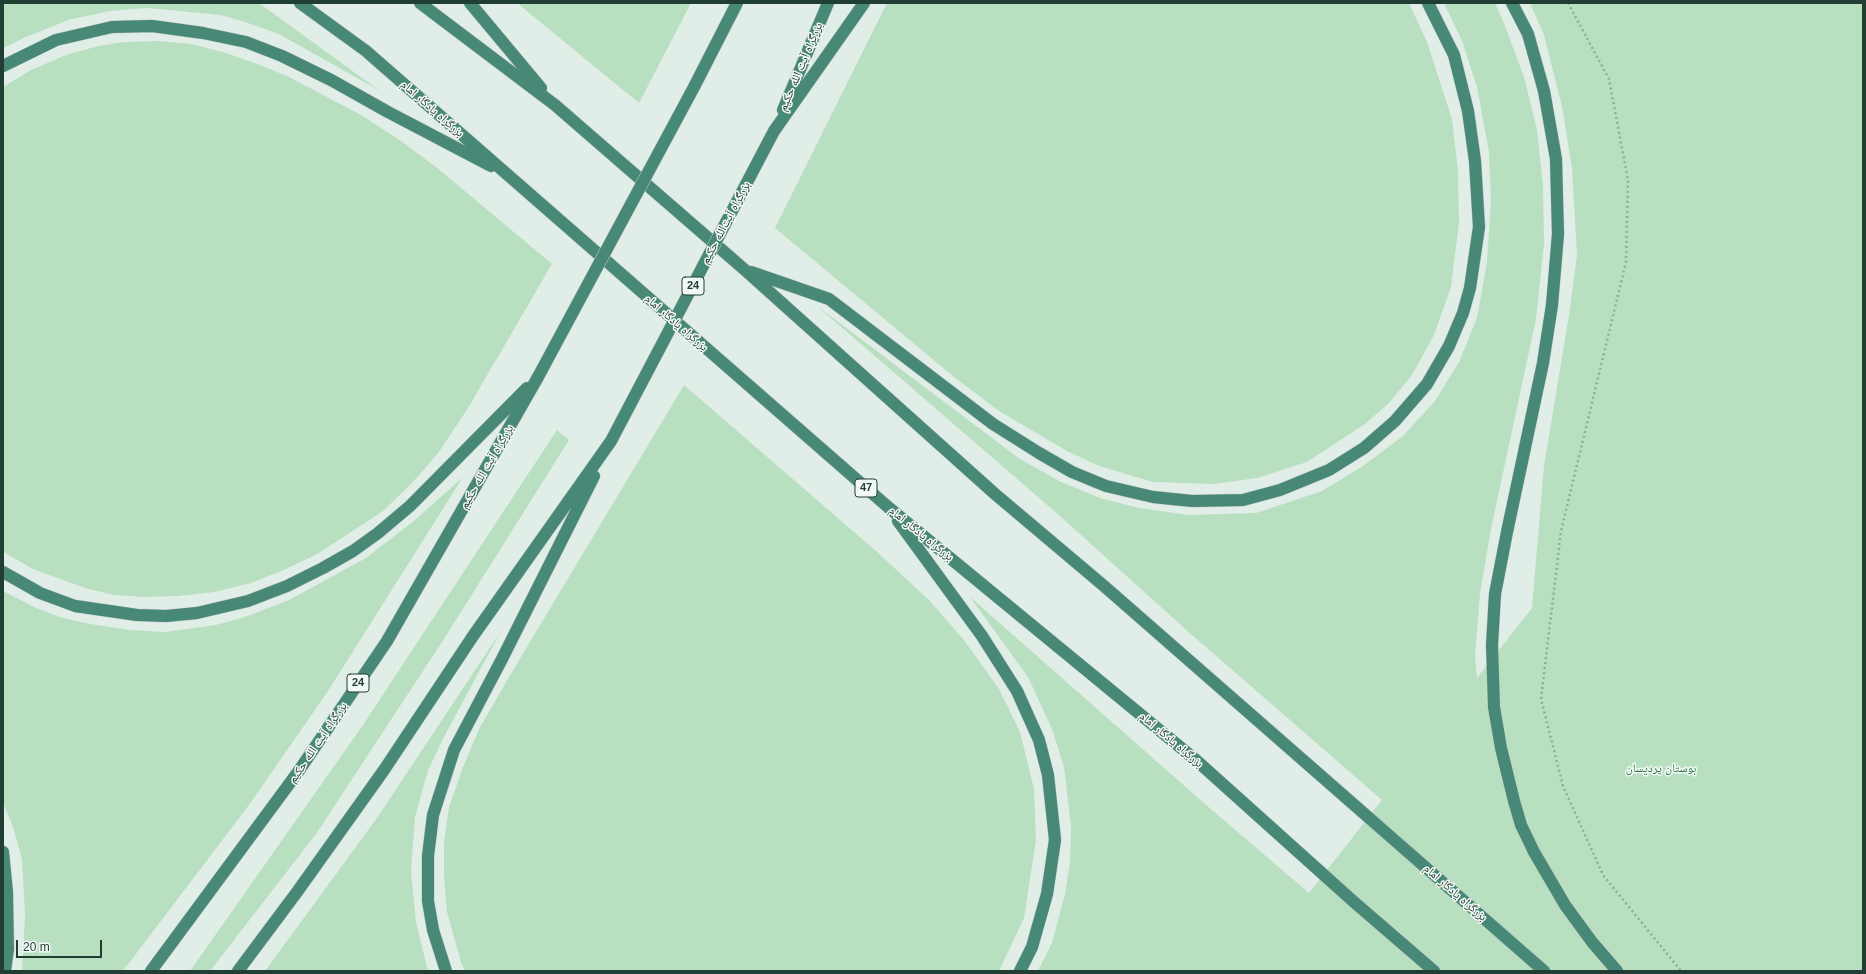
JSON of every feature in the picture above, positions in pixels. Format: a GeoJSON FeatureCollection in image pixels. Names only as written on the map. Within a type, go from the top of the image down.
{"type":"FeatureCollection","features":[{"type":"Feature","properties":{"kind":"highway","name":"بزرگراه یادگار امام"},"geometry":{"type":"LineString","coordinates":[[300,3],[366,51],[888,507],[1197,761],[1348,897],[1434,971]]}},
{"type":"Feature","properties":{"kind":"highway","name":"بزرگراه یادگار امام"},"geometry":{"type":"LineString","coordinates":[[420,3],[555,105],[745,270],[995,494],[1104,586],[1544,971]]}},
{"type":"Feature","properties":{"kind":"highway"},"geometry":{"type":"LineString","coordinates":[[470,3],[555,105]]}},
{"type":"Feature","properties":{"kind":"highway","name":"24"},"geometry":{"type":"LineString","coordinates":[[538,377],[694,87],[736,3]]}},
{"type":"Feature","properties":{"kind":"highway","name":"بزرگراه آیت الله حکیم"},"geometry":{"type":"LineString","coordinates":[[774,131],[828,3]]}},
{"type":"Feature","properties":{"kind":"highway"},"geometry":{"type":"LineString","coordinates":[[774,131],[864,3]]}},
{"type":"Feature","properties":{"kind":"highway"},"geometry":{"type":"LineString","coordinates":[[745,270],[829,299],[993,424],[1039,454],[1072,472],[1106,486],[1153,497],[1192,501],[1243,500],[1280,490],[1329,470],[1364,448],[1395,421],[1427,384],[1449,346],[1463,313],[1470,288],[1479,227],[1475,161],[1468,111],[1454,55],[1428,3]]}},
{"type":"Feature","properties":{"kind":"highway"},"geometry":{"type":"LineString","coordinates":[[1512,3],[1528,34],[1544,91],[1556,159],[1558,234],[1552,305],[1543,363],[1507,532],[1496,594],[1492,645],[1494,707],[1501,748],[1521,825],[1534,852],[1566,905],[1592,942],[1617,971]]}},
{"type":"Feature","properties":{"kind":"highway"},"geometry":{"type":"LineString","coordinates":[[3,66],[56,40],[112,27],[152,26],[204,33],[246,42],[282,56],[331,80],[508,176]]}},
{"type":"Feature","properties":{"kind":"highway","name":"بزرگراه آیت‌الله حکیم"},"geometry":{"type":"LineString","coordinates":[[611,441],[774,131]]}},
{"type":"Feature","properties":{"kind":"highway"},"geometry":{"type":"LineString","coordinates":[[3,572],[40,593],[75,606],[122,614],[166,616],[189,614],[248,601],[287,586],[323,568],[353,551],[378,533],[410,506],[538,377]]}},
{"type":"Feature","properties":{"kind":"highway","name":"بزرگراه آیت الله حکیم"},"geometry":{"type":"LineString","coordinates":[[151,971],[298,772],[387,641],[538,377]]}},
{"type":"Feature","properties":{"kind":"highway"},"geometry":{"type":"LineString","coordinates":[[446,971],[433,930],[428,901],[428,856],[433,815],[454,750],[502,659],[611,441]]}},
{"type":"Feature","properties":{"kind":"highway","name":"24"},"geometry":{"type":"LineString","coordinates":[[238,971],[297,892],[384,770],[473,636],[611,441]]}},
{"type":"Feature","properties":{"kind":"highway"},"geometry":{"type":"LineString","coordinates":[[888,507],[986,642],[1017,691],[1039,740],[1048,775],[1055,840],[1047,894],[1032,947],[1020,971]]}},
{"type":"Feature","properties":{"kind":"highway"},"geometry":{"type":"LineString","coordinates":[[3,852],[7,892],[8,935],[5,971]]}},
{"type":"Feature","properties":{"kind":"path"},"geometry":{"type":"LineString","coordinates":[[1568,3],[1609,79],[1628,180],[1626,262],[1561,531],[1540,699],[1563,786],[1603,875],[1681,971]]}},
{"type":"Feature","properties":{"kind":"green space"},"geometry":{"type":"Polygon","coordinates":[[[3,3],[259,3],[380,91],[279,34],[220,15],[147,8],[110,11],[68,20],[3,48],[3,3]]]}},
{"type":"Feature","properties":{"kind":"green space"},"geometry":{"type":"Polygon","coordinates":[[[517,3],[691,3],[639,103],[517,3]]]}},
{"type":"Feature","properties":{"kind":"green space"},"geometry":{"type":"Polygon","coordinates":[[[887,3],[1409,3],[1427,42],[1452,119],[1458,171],[1459,223],[1451,287],[1434,335],[1412,375],[1389,403],[1365,424],[1307,462],[1257,478],[1214,484],[1153,482],[1099,466],[1067,451],[999,411],[954,377],[775,228],[887,3]]]}},
{"type":"Feature","properties":{"kind":"green space","name":"بوستان پردیسان"},"geometry":{"type":"Polygon","coordinates":[[[1444,3],[1495,3],[1524,77],[1537,130],[1543,185],[1544,244],[1536,319],[1491,529],[1480,594],[1475,655],[1477,678],[1532,608],[1544,466],[1569,315],[1577,255],[1572,169],[1562,106],[1544,35],[1530,3],[1863,3],[1863,971],[1038,971],[1052,943],[1065,894],[1070,862],[1071,827],[1064,767],[1052,729],[1028,677],[970,597],[1205,804],[1309,893],[1382,800],[1192,635],[1060,516],[817,306],[1020,459],[1061,482],[1100,498],[1139,508],[1189,515],[1256,513],[1322,491],[1363,466],[1403,436],[1435,401],[1459,362],[1477,318],[1487,262],[1491,202],[1489,152],[1477,87],[1462,41],[1444,3]]]}},
{"type":"Feature","properties":{"kind":"green space"},"geometry":{"type":"Polygon","coordinates":[[[158,41],[191,44],[226,53],[260,65],[289,77],[361,115],[401,141],[436,167],[552,264],[468,408],[439,452],[412,483],[383,511],[319,553],[286,569],[251,583],[214,592],[178,596],[144,597],[114,595],[85,588],[33,569],[3,552],[3,87],[31,70],[66,55],[98,46],[124,42],[158,41]]]}},
{"type":"Feature","properties":{"kind":"green space"},"geometry":{"type":"Polygon","coordinates":[[[684,385],[876,551],[929,600],[964,640],[999,689],[1020,732],[1034,789],[1036,840],[1024,918],[999,971],[465,971],[447,912],[444,877],[444,843],[449,807],[463,767],[479,729],[684,385]]]}},
{"type":"Feature","properties":{"kind":"green space"},"geometry":{"type":"Polygon","coordinates":[[[557,430],[569,440],[444,639],[316,834],[210,971],[190,971],[363,725],[557,430]]]}},
{"type":"Feature","properties":{"kind":"green space"},"geometry":{"type":"Polygon","coordinates":[[[463,477],[328,691],[249,805],[123,971],[22,971],[25,916],[22,859],[13,827],[3,802],[3,591],[34,607],[59,617],[90,624],[130,630],[165,632],[216,625],[245,617],[289,600],[366,558],[415,520],[463,477]]]}},
{"type":"Feature","properties":{"kind":"green space"},"geometry":{"type":"Polygon","coordinates":[[[501,631],[445,735],[428,770],[415,817],[411,871],[416,922],[428,971],[265,971],[377,818],[501,631]]]}}]}
